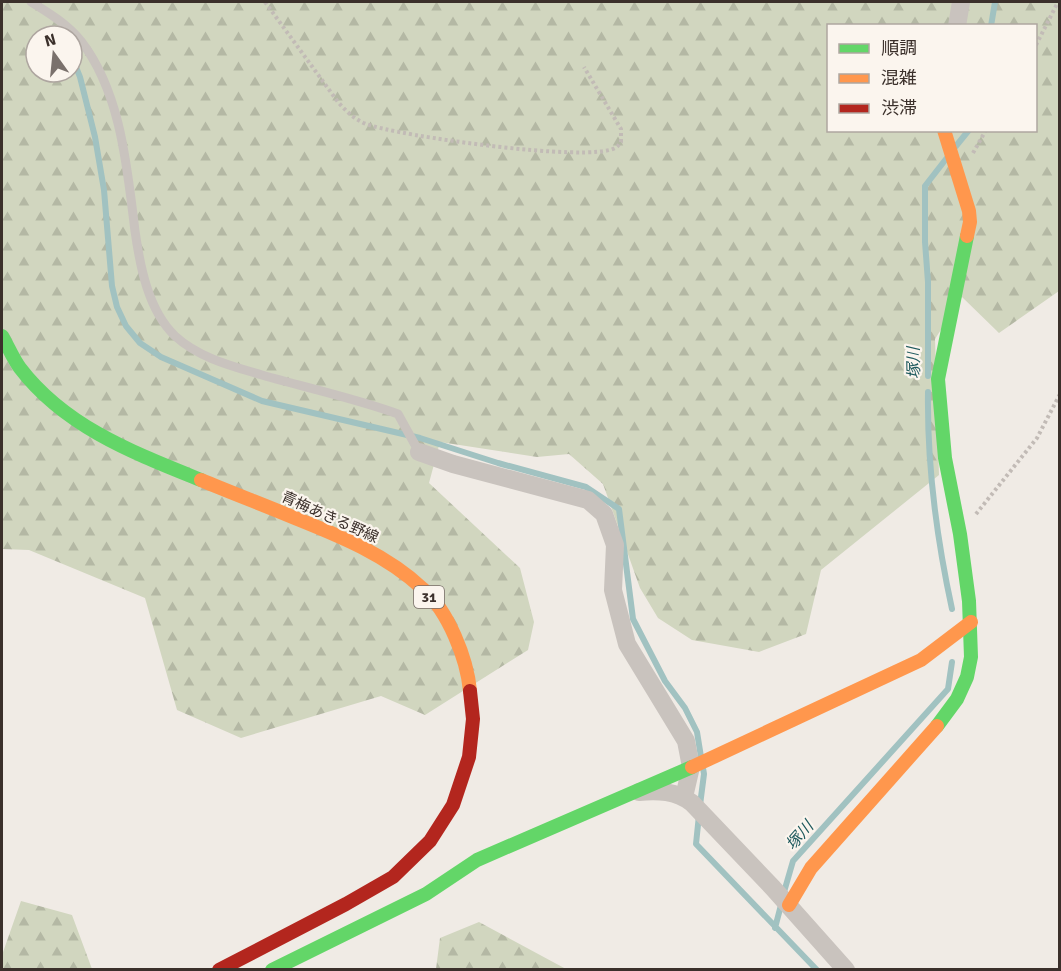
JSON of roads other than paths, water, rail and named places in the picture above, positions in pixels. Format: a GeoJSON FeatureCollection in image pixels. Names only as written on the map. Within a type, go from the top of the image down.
{"type":"FeatureCollection","features":[{"type":"Feature","properties":{"kind":"street"},"geometry":{"type":"LineString","coordinates":[[957,24],[961,2]]}},
{"type":"Feature","properties":{"kind":"street"},"geometry":{"type":"LineString","coordinates":[[789,905],[811,868],[916,751],[957,699],[967,677],[971,657],[971,622],[960,534],[945,458],[938,379],[970,222],[969,211],[945,132]]}},
{"type":"Feature","properties":{"kind":"street","name":"青梅あきる野線"},"geometry":{"type":"LineString","coordinates":[[2,336],[19,367],[52,404],[86,428],[125,449],[347,539],[394,565],[425,590],[450,627],[468,670],[473,719],[469,757],[453,806],[430,841],[393,877],[346,904],[219,969]]}},
{"type":"Feature","properties":{"kind":"street"},"geometry":{"type":"LineString","coordinates":[[418,451],[464,467],[588,500],[604,514],[615,545],[613,590],[627,644],[686,741],[692,767],[688,800]]}},
{"type":"Feature","properties":{"kind":"street"},"geometry":{"type":"LineString","coordinates":[[272,969],[426,894],[477,860],[692,767],[921,660],[971,622]]}},
{"type":"Feature","properties":{"kind":"street"},"geometry":{"type":"LineString","coordinates":[[632,794],[650,791],[669,792],[688,800],[789,905],[846,969]]}},
{"type":"Feature","properties":{"kind":"lane"},"geometry":{"type":"LineString","coordinates":[[31,2],[58,18],[80,39],[103,77],[119,128],[139,256],[145,278],[158,312],[174,335],[193,349],[224,364],[381,407],[398,414],[418,451]]}},
{"type":"Feature","properties":{"kind":"waterway","name":"塚川"},"geometry":{"type":"LineString","coordinates":[[991,24],[995,2]]}},
{"type":"Feature","properties":{"kind":"waterway"},"geometry":{"type":"LineString","coordinates":[[82,84],[95,137],[104,190],[112,286],[117,307],[126,326],[140,343],[161,357],[262,401],[420,438],[498,463],[586,487],[619,509],[633,619],[665,681],[685,708],[697,732],[701,757]]}},
{"type":"Feature","properties":{"kind":"waterway","name":"塚川"},"geometry":{"type":"LineString","coordinates":[[956,146],[967,132]]}},
{"type":"Feature","properties":{"kind":"waterway","name":"塚川"},"geometry":{"type":"LineString","coordinates":[[928,376],[925,186],[946,159]]}},
{"type":"Feature","properties":{"kind":"waterway","name":"塚川"},"geometry":{"type":"LineString","coordinates":[[928,392],[929,446],[934,501],[952,609]]}},
{"type":"Feature","properties":{"kind":"waterway","name":"塚川"},"geometry":{"type":"LineString","coordinates":[[784,892],[793,861],[948,689],[952,662]]}},
{"type":"Feature","properties":{"kind":"waterway"},"geometry":{"type":"LineString","coordinates":[[700,805],[703,768]]}},
{"type":"Feature","properties":{"kind":"waterway"},"geometry":{"type":"LineString","coordinates":[[699,815],[696,844],[817,970]]}},
{"type":"Feature","properties":{"kind":"waterway","name":"塚川"},"geometry":{"type":"LineString","coordinates":[[775,928],[781,905]]}}]}
